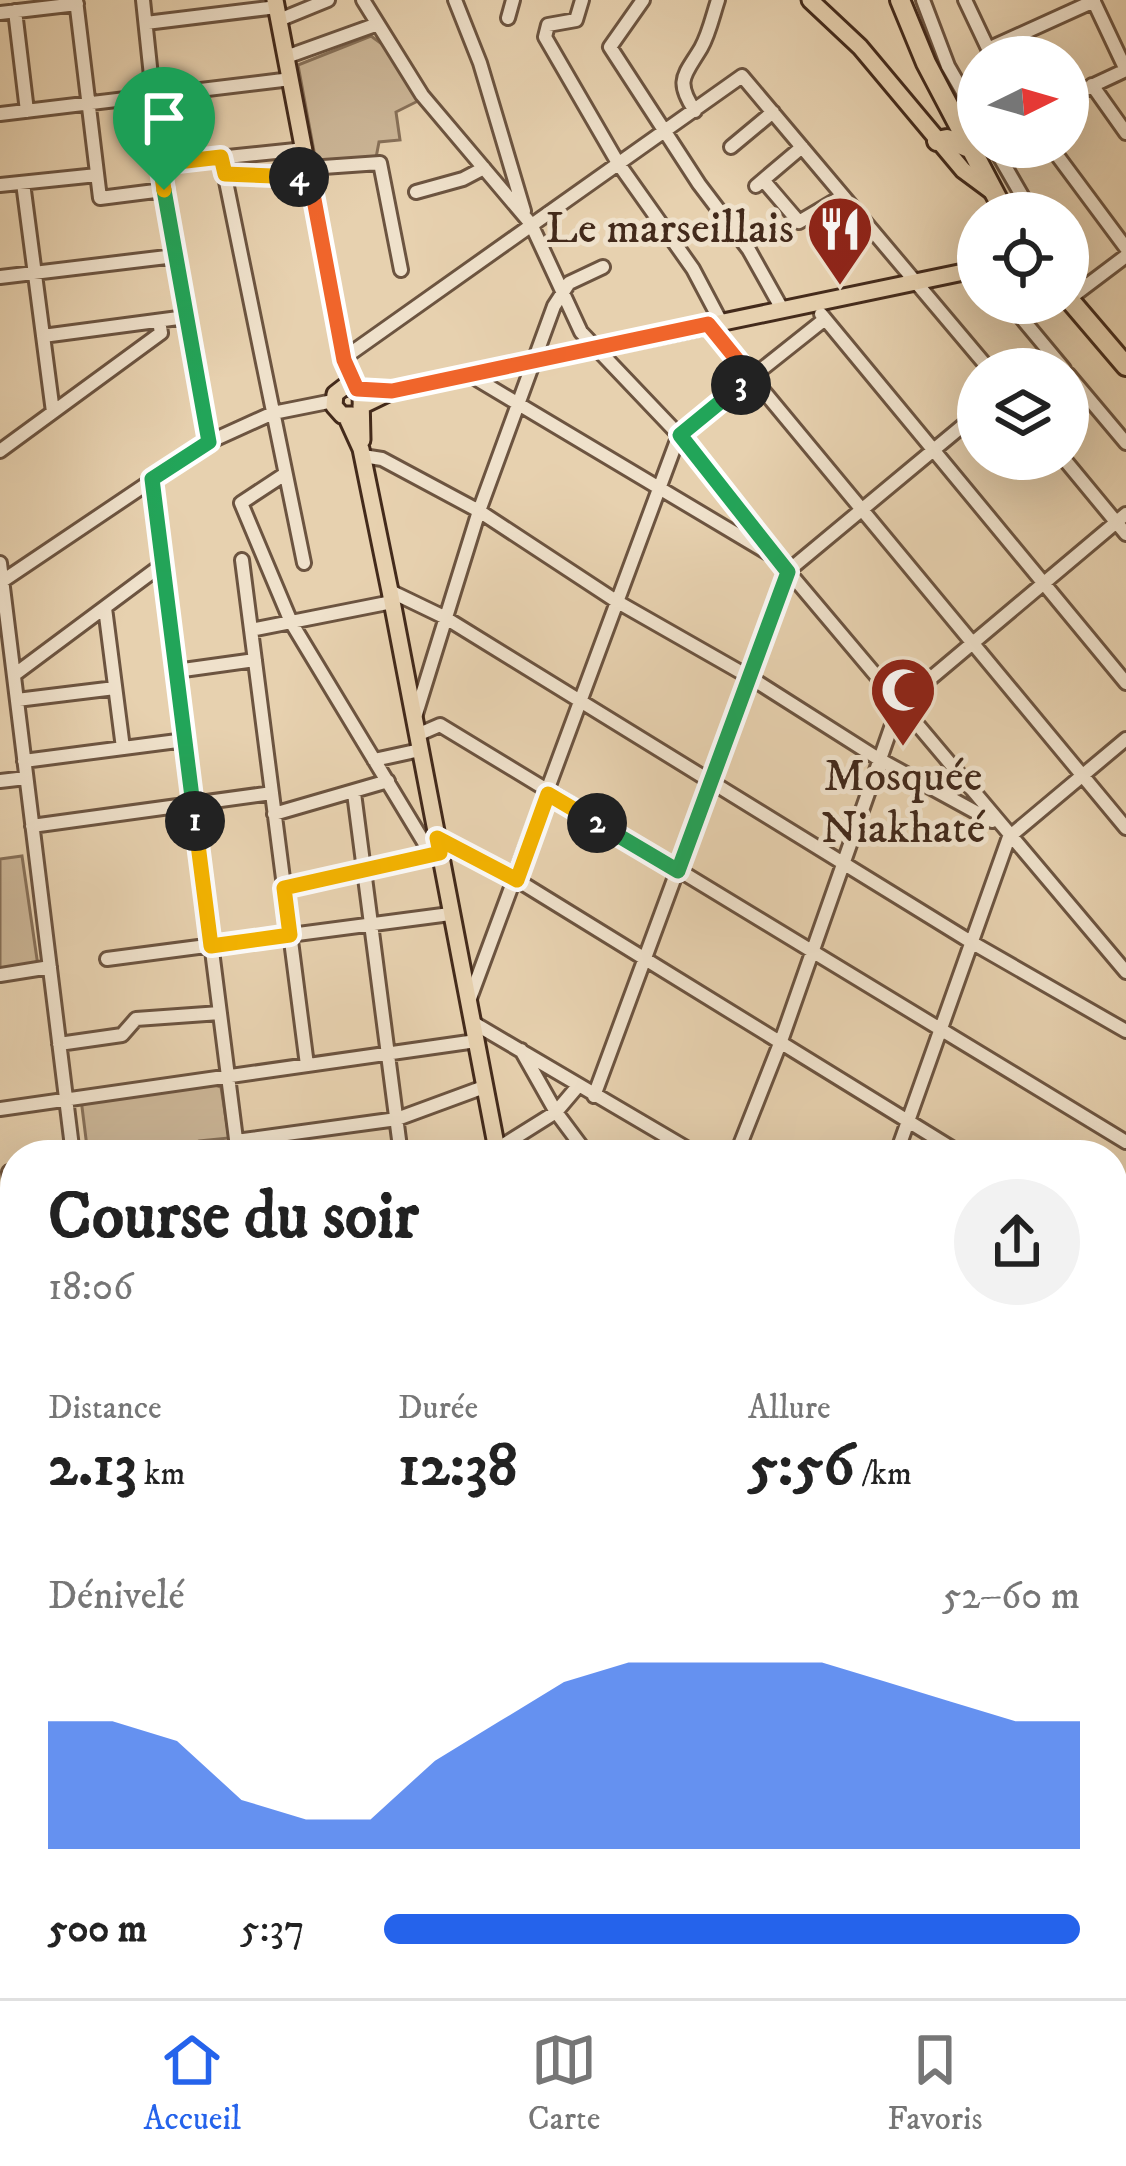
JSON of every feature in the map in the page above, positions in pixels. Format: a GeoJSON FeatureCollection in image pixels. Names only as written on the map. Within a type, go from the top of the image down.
{"type":"FeatureCollection","features":[{"type":"Feature","properties":{"kind":"highway"},"geometry":{"type":"LineString","coordinates":[[900,0],[926,63],[957,117]]}},
{"type":"Feature","properties":{"kind":"highway"},"geometry":{"type":"LineString","coordinates":[[937,141],[957,141]]}},
{"type":"Feature","properties":{"kind":"highway"},"geometry":{"type":"LineString","coordinates":[[983,168],[993,191]]}},
{"type":"Feature","properties":{"kind":"highway"},"geometry":{"type":"LineString","coordinates":[[1089,315],[1126,366]]}},
{"type":"Feature","properties":{"kind":"main road"},"geometry":{"type":"LineString","coordinates":[[810,0],[860,47],[963,170],[993,191]]}},
{"type":"Feature","properties":{"kind":"main road"},"geometry":{"type":"LineString","coordinates":[[277,9],[495,1140]]}},
{"type":"Feature","properties":{"kind":"main road"},"geometry":{"type":"LineString","coordinates":[[350,400],[957,274]]}},
{"type":"Feature","properties":{"kind":"street"},"geometry":{"type":"LineString","coordinates":[[143,0],[160,164],[209,442]]}},
{"type":"Feature","properties":{"kind":"street"},"geometry":{"type":"LineString","coordinates":[[211,0],[213,15]]}},
{"type":"Feature","properties":{"kind":"street"},"geometry":{"type":"LineString","coordinates":[[146,23],[328,0]]}},
{"type":"Feature","properties":{"kind":"street"},"geometry":{"type":"LineString","coordinates":[[363,0],[422,95],[529,221]]}},
{"type":"Feature","properties":{"kind":"street"},"geometry":{"type":"LineString","coordinates":[[455,0],[480,63],[529,221],[577,326],[680,435],[788,572],[1126,972]]}},
{"type":"Feature","properties":{"kind":"street"},"geometry":{"type":"LineString","coordinates":[[508,18],[513,0]]}},
{"type":"Feature","properties":{"kind":"street"},"geometry":{"type":"LineString","coordinates":[[582,0],[576,20],[548,25],[544,37],[618,164],[693,269],[715,323],[751,377],[1126,828]]}},
{"type":"Feature","properties":{"kind":"street"},"geometry":{"type":"LineString","coordinates":[[643,0],[610,47],[749,250],[782,309]]}},
{"type":"Feature","properties":{"kind":"street"},"geometry":{"type":"LineString","coordinates":[[695,111],[683,91],[686,67],[700,50],[718,0]]}},
{"type":"Feature","properties":{"kind":"street"},"geometry":{"type":"LineString","coordinates":[[923,0],[957,82]]}},
{"type":"Feature","properties":{"kind":"street"},"geometry":{"type":"LineString","coordinates":[[965,0],[982,36]]}},
{"type":"Feature","properties":{"kind":"street"},"geometry":{"type":"LineString","coordinates":[[1024,36],[1094,1],[1126,70],[1089,86]]}},
{"type":"Feature","properties":{"kind":"street"},"geometry":{"type":"LineString","coordinates":[[27,111],[7,12],[76,2],[100,198],[164,190]]}},
{"type":"Feature","properties":{"kind":"street"},"geometry":{"type":"LineString","coordinates":[[286,57],[375,25]]}},
{"type":"Feature","properties":{"kind":"street"},"geometry":{"type":"LineString","coordinates":[[344,359],[529,221],[742,76],[971,348]]}},
{"type":"Feature","properties":{"kind":"street"},"geometry":{"type":"LineString","coordinates":[[0,114],[291,80]]}},
{"type":"Feature","properties":{"kind":"street"},"geometry":{"type":"LineString","coordinates":[[1092,85],[1125,129]]}},
{"type":"Feature","properties":{"kind":"street"},"geometry":{"type":"LineString","coordinates":[[731,146],[773,112]]}},
{"type":"Feature","properties":{"kind":"street"},"geometry":{"type":"LineString","coordinates":[[802,148],[760,183],[799,222],[843,196]]}},
{"type":"Feature","properties":{"kind":"street"},"geometry":{"type":"LineString","coordinates":[[160,164],[305,149]]}},
{"type":"Feature","properties":{"kind":"street"},"geometry":{"type":"LineString","coordinates":[[221,157],[304,563]]}},
{"type":"Feature","properties":{"kind":"street"},"geometry":{"type":"LineString","coordinates":[[225,174],[309,173],[380,164],[401,270]]}},
{"type":"Feature","properties":{"kind":"street"},"geometry":{"type":"LineString","coordinates":[[416,192],[484,168]]}},
{"type":"Feature","properties":{"kind":"street"},"geometry":{"type":"LineString","coordinates":[[1066,168],[1126,252],[1089,283]]}},
{"type":"Feature","properties":{"kind":"street"},"geometry":{"type":"LineString","coordinates":[[0,185],[97,175]]}},
{"type":"Feature","properties":{"kind":"street"},"geometry":{"type":"LineString","coordinates":[[23,183],[53,412]]}},
{"type":"Feature","properties":{"kind":"street"},"geometry":{"type":"LineString","coordinates":[[0,277],[175,256]]}},
{"type":"Feature","properties":{"kind":"street"},"geometry":{"type":"LineString","coordinates":[[417,735],[444,617],[562,289],[603,267]]}},
{"type":"Feature","properties":{"kind":"street"},"geometry":{"type":"LineString","coordinates":[[813,303],[1126,682]]}},
{"type":"Feature","properties":{"kind":"street"},"geometry":{"type":"LineString","coordinates":[[43,335],[186,317]]}},
{"type":"Feature","properties":{"kind":"street"},"geometry":{"type":"LineString","coordinates":[[469,1001],[680,435],[825,319]]}},
{"type":"Feature","properties":{"kind":"street"},"geometry":{"type":"LineString","coordinates":[[0,451],[160,333],[158,321]]}},
{"type":"Feature","properties":{"kind":"street"},"geometry":{"type":"LineString","coordinates":[[1027,324],[1047,348]]}},
{"type":"Feature","properties":{"kind":"street"},"geometry":{"type":"LineString","coordinates":[[470,375],[777,558]]}},
{"type":"Feature","properties":{"kind":"street"},"geometry":{"type":"LineString","coordinates":[[1089,399],[1126,443]]}},
{"type":"Feature","properties":{"kind":"street"},"geometry":{"type":"LineString","coordinates":[[1,582],[209,442],[273,412],[350,400]]}},
{"type":"Feature","properties":{"kind":"street"},"geometry":{"type":"LineString","coordinates":[[594,1096],[788,572],[957,430]]}},
{"type":"Feature","properties":{"kind":"street"},"geometry":{"type":"LineString","coordinates":[[362,453],[479,511],[616,601],[751,678],[877,758],[999,824]]}},
{"type":"Feature","properties":{"kind":"street"},"geometry":{"type":"LineString","coordinates":[[286,474],[242,503],[291,622],[374,760],[436,849],[517,880],[939,1140]]}},
{"type":"Feature","properties":{"kind":"street"},"geometry":{"type":"LineString","coordinates":[[152,479],[236,1140]]}},
{"type":"Feature","properties":{"kind":"street"},"geometry":{"type":"LineString","coordinates":[[742,1140],[899,705],[1123,523],[1083,480]]}},
{"type":"Feature","properties":{"kind":"street"},"geometry":{"type":"LineString","coordinates":[[242,560],[307,1065]]}},
{"type":"Feature","properties":{"kind":"street"},"geometry":{"type":"LineString","coordinates":[[0,563],[71,1140]]}},
{"type":"Feature","properties":{"kind":"street"},"geometry":{"type":"LineString","coordinates":[[14,675],[163,565]]}},
{"type":"Feature","properties":{"kind":"street"},"geometry":{"type":"LineString","coordinates":[[251,630],[391,596],[444,617],[971,942],[1126,1031]]}},
{"type":"Feature","properties":{"kind":"street"},"geometry":{"type":"LineString","coordinates":[[105,608],[123,748]]}},
{"type":"Feature","properties":{"kind":"street"},"geometry":{"type":"LineString","coordinates":[[176,670],[255,660]]}},
{"type":"Feature","properties":{"kind":"street"},"geometry":{"type":"LineString","coordinates":[[17,700],[115,688]]}},
{"type":"Feature","properties":{"kind":"street"},"geometry":{"type":"LineString","coordinates":[[374,760],[433,724],[440,725],[1123,1140]]}},
{"type":"Feature","properties":{"kind":"street"},"geometry":{"type":"LineString","coordinates":[[901,1140],[1009,837],[1126,739]]}},
{"type":"Feature","properties":{"kind":"street"},"geometry":{"type":"LineString","coordinates":[[24,761],[185,740]]}},
{"type":"Feature","properties":{"kind":"street"},"geometry":{"type":"LineString","coordinates":[[0,781],[26,778]]}},
{"type":"Feature","properties":{"kind":"street"},"geometry":{"type":"LineString","coordinates":[[274,814],[388,781]]}},
{"type":"Feature","properties":{"kind":"street"},"geometry":{"type":"LineString","coordinates":[[32,826],[272,793]]}},
{"type":"Feature","properties":{"kind":"street"},"geometry":{"type":"LineString","coordinates":[[354,793],[399,1140]]}},
{"type":"Feature","properties":{"kind":"street"},"geometry":{"type":"LineString","coordinates":[[284,888],[436,849]]}},
{"type":"Feature","properties":{"kind":"street"},"geometry":{"type":"LineString","coordinates":[[107,959],[450,914]]}},
{"type":"Feature","properties":{"kind":"street"},"geometry":{"type":"LineString","coordinates":[[0,975],[50,968]]}},
{"type":"Feature","properties":{"kind":"street"},"geometry":{"type":"LineString","coordinates":[[59,1044],[122,1035],[136,1019],[220,1013]]}},
{"type":"Feature","properties":{"kind":"street"},"geometry":{"type":"LineString","coordinates":[[472,1022],[672,1140]]}},
{"type":"Feature","properties":{"kind":"street"},"geometry":{"type":"LineString","coordinates":[[0,1109],[476,1041]]}},
{"type":"Feature","properties":{"kind":"street"},"geometry":{"type":"LineString","coordinates":[[520,1048],[577,1140]]}},
{"type":"Feature","properties":{"kind":"street"},"geometry":{"type":"LineString","coordinates":[[515,1140],[556,1112],[578,1086]]}},
{"type":"Feature","properties":{"kind":"street"},"geometry":{"type":"LineString","coordinates":[[281,1140],[397,1119],[484,1088]]}},
{"type":"Feature","properties":{"kind":"shaded area"},"geometry":{"type":"Polygon","coordinates":[[[371,36],[386,47],[418,101],[396,112],[400,140],[379,142],[375,163],[316,162],[298,65],[371,36]]]}},
{"type":"Feature","properties":{"kind":"shaded area"},"geometry":{"type":"Polygon","coordinates":[[[22,856],[38,966],[0,971],[0,859],[22,856]]]}},
{"type":"Feature","properties":{"kind":"shaded area"},"geometry":{"type":"Polygon","coordinates":[[[212,1084],[221,1087],[229,1138],[86,1140],[81,1099],[212,1084]]]}},
{"type":"Feature","properties":{"kind":"place","name":"Le marseillais"},"geometry":{"type":"Point","coordinates":[840,288]}},
{"type":"Feature","properties":{"kind":"place","name":"Mosquée Niakhaté"},"geometry":{"type":"Point","coordinates":[903,749]}},
{"type":"Feature","properties":{"kind":"route"},"geometry":{"type":"LineString","coordinates":[[221,157],[225,174],[310,178],[344,360],[357,389],[392,391],[708,324],[751,377],[680,435],[788,572],[678,871],[548,794],[517,880],[437,838],[440,853],[284,888],[290,935],[211,946],[152,479],[209,442],[164,190],[160,164],[221,157]]}}]}
